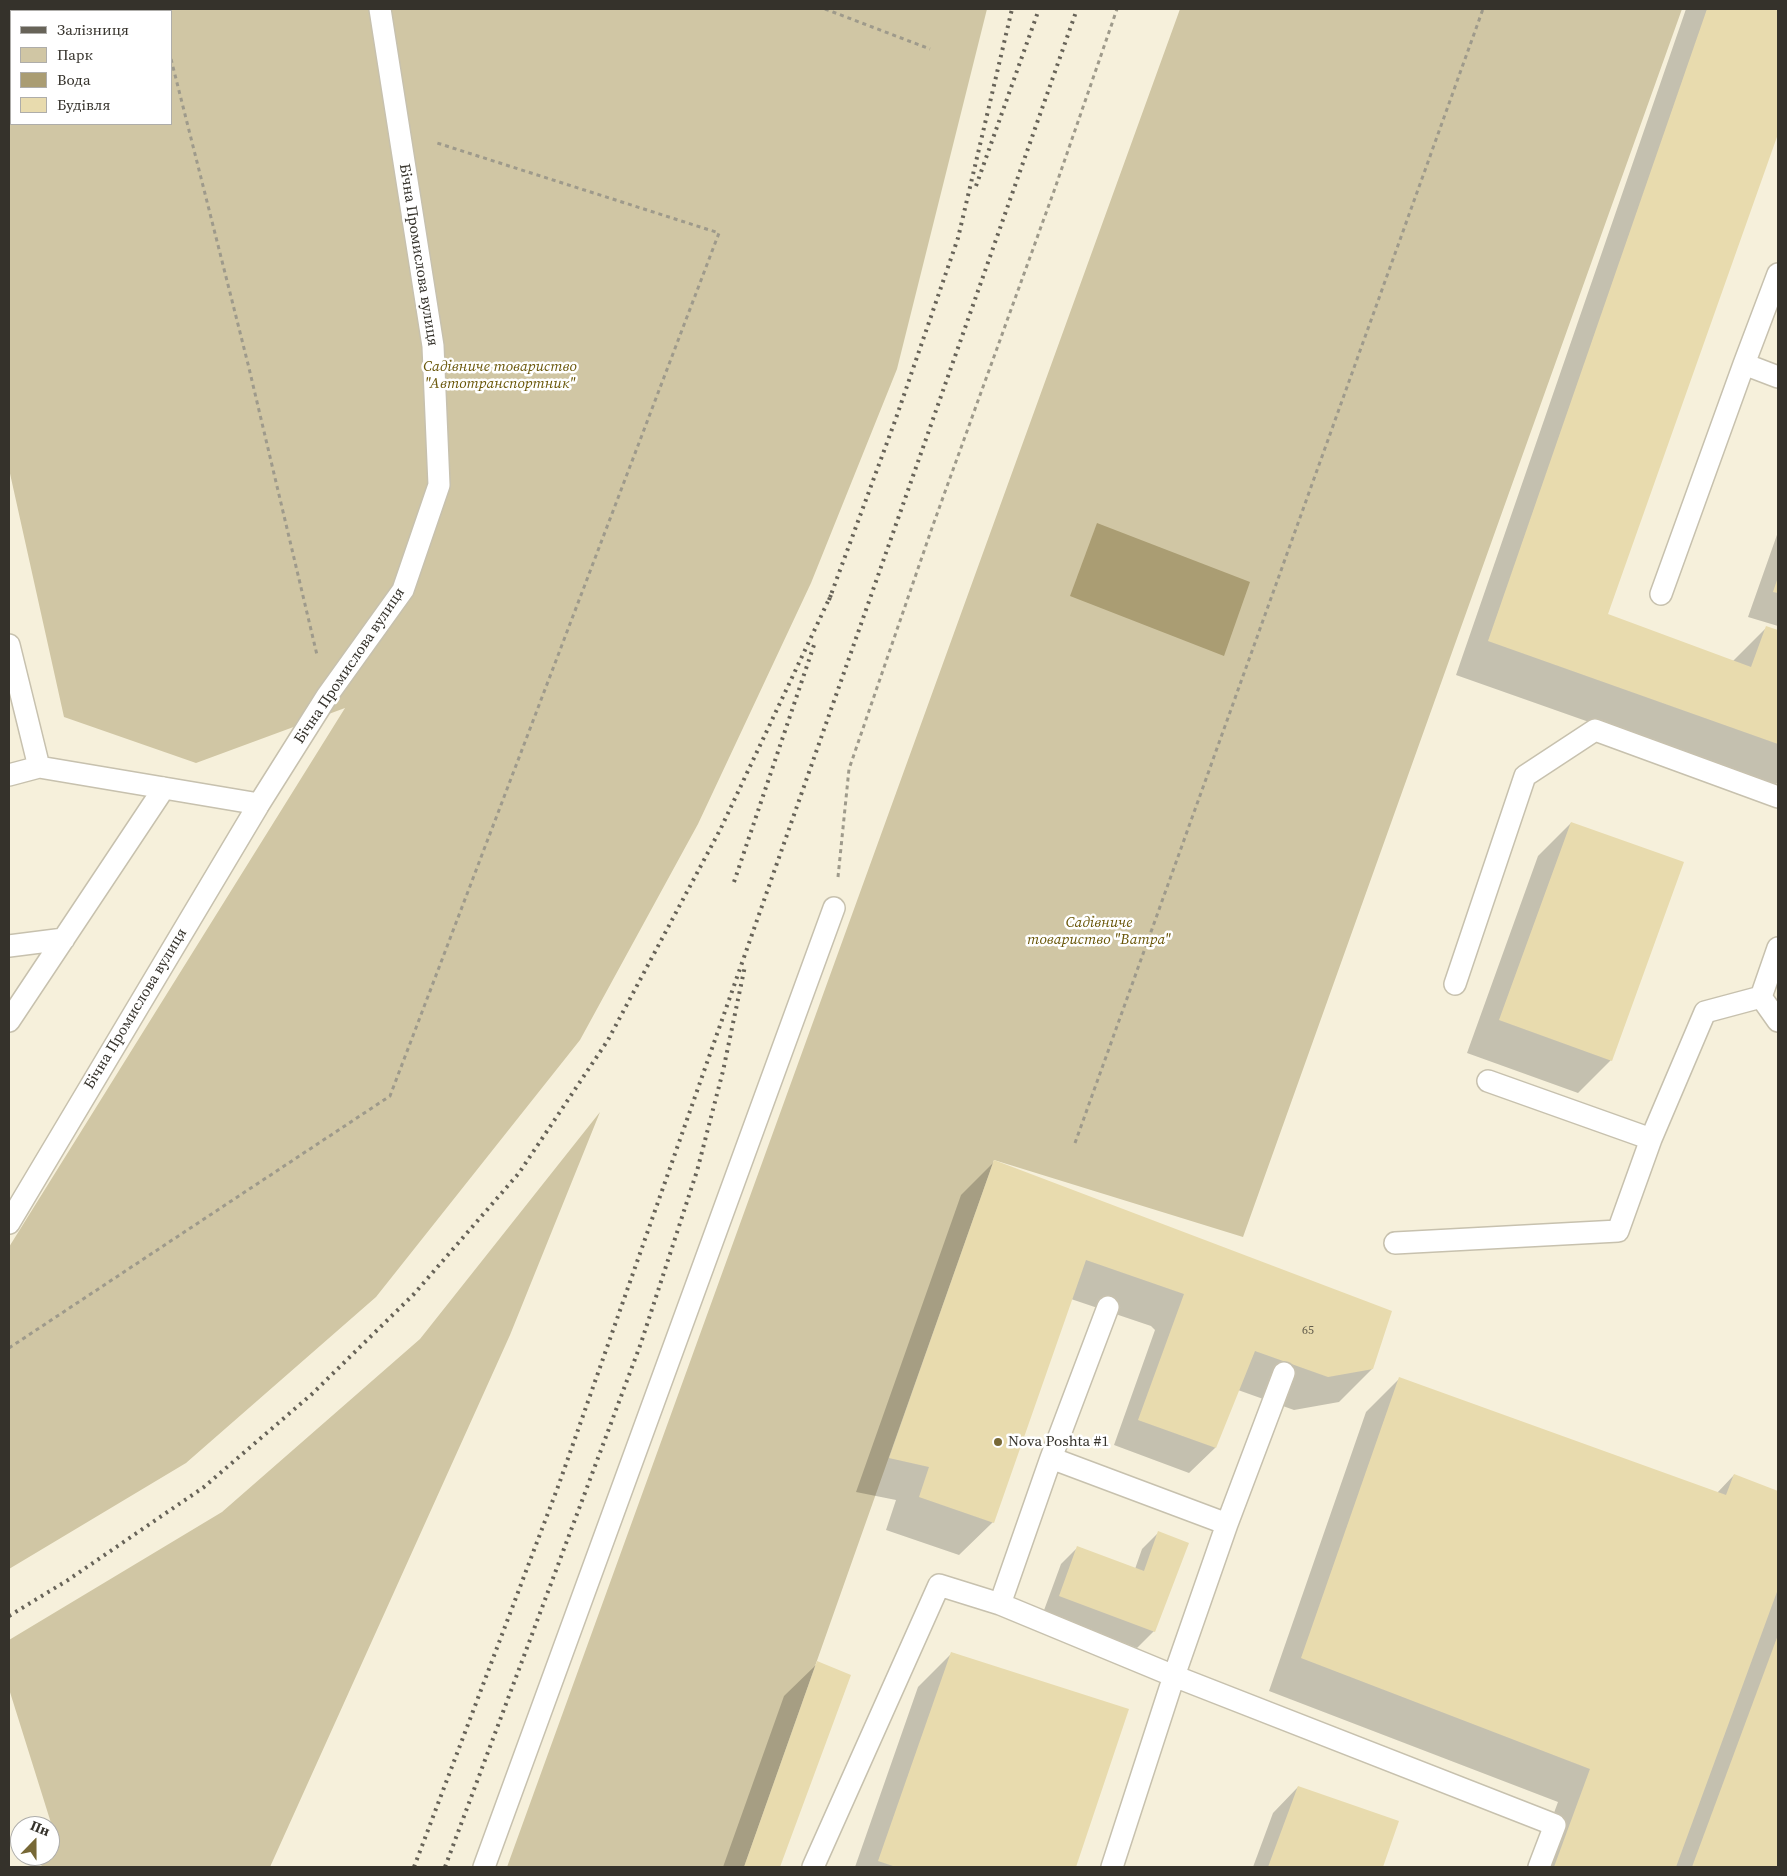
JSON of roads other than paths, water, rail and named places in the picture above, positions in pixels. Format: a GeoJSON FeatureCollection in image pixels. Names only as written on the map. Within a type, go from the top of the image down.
{"type":"FeatureCollection","features":[{"type":"Feature","properties":{"kind":"lane","name":"Бічна Промислова вулиця"},"geometry":{"type":"LineString","coordinates":[[9,1223],[258,804],[327,696],[403,590],[438,484],[433,346],[380,9]]}},
{"type":"Feature","properties":{"kind":"lane"},"geometry":{"type":"LineString","coordinates":[[1661,594],[1778,274]]}},
{"type":"Feature","properties":{"kind":"lane"},"geometry":{"type":"LineString","coordinates":[[1744,364],[1778,378]]}},
{"type":"Feature","properties":{"kind":"lane"},"geometry":{"type":"LineString","coordinates":[[9,645],[39,767]]}},
{"type":"Feature","properties":{"kind":"lane"},"geometry":{"type":"LineString","coordinates":[[1455,984],[1525,776],[1595,730],[1778,797]]}},
{"type":"Feature","properties":{"kind":"lane"},"geometry":{"type":"LineString","coordinates":[[9,775],[39,767],[258,804]]}},
{"type":"Feature","properties":{"kind":"lane"},"geometry":{"type":"LineString","coordinates":[[9,1021],[164,788]]}},
{"type":"Feature","properties":{"kind":"lane"},"geometry":{"type":"LineString","coordinates":[[484,1867],[834,908]]}},
{"type":"Feature","properties":{"kind":"lane"},"geometry":{"type":"LineString","coordinates":[[9,946],[64,938]]}},
{"type":"Feature","properties":{"kind":"lane"},"geometry":{"type":"LineString","coordinates":[[1761,997],[1778,948]]}},
{"type":"Feature","properties":{"kind":"lane"},"geometry":{"type":"LineString","coordinates":[[1761,997],[1778,1021]]}},
{"type":"Feature","properties":{"kind":"lane"},"geometry":{"type":"LineString","coordinates":[[1395,1243],[1618,1231],[1651,1139],[1704,1012],[1761,997]]}},
{"type":"Feature","properties":{"kind":"lane"},"geometry":{"type":"LineString","coordinates":[[1488,1081],[1651,1139]]}},
{"type":"Feature","properties":{"kind":"lane"},"geometry":{"type":"LineString","coordinates":[[1000,1604],[1051,1458],[1108,1307]]}},
{"type":"Feature","properties":{"kind":"lane"},"geometry":{"type":"LineString","coordinates":[[1112,1867],[1226,1524],[1284,1373]]}},
{"type":"Feature","properties":{"kind":"lane"},"geometry":{"type":"LineString","coordinates":[[1051,1458],[1226,1524]]}},
{"type":"Feature","properties":{"kind":"lane"},"geometry":{"type":"LineString","coordinates":[[813,1867],[939,1585],[1000,1604],[1174,1676],[1555,1825],[1539,1867]]}},
{"type":"Feature","properties":{"kind":"water"},"geometry":{"type":"Polygon","coordinates":[[[1097,523],[1250,582],[1224,656],[1070,596],[1097,523]]]}},
{"type":"Feature","properties":{"kind":"railway"},"geometry":{"type":"LineString","coordinates":[[829,600],[895,421],[958,238],[1012,9]]}},
{"type":"Feature","properties":{"kind":"railway"},"geometry":{"type":"LineString","coordinates":[[976,186],[1039,9]]}},
{"type":"Feature","properties":{"kind":"railway"},"geometry":{"type":"LineString","coordinates":[[414,1867],[559,1484],[1077,9]]}},
{"type":"Feature","properties":{"kind":"railway"},"geometry":{"type":"LineString","coordinates":[[9,1616],[68,1580],[204,1487],[312,1394],[414,1294],[519,1173],[608,1040],[721,828],[831,595]]}},
{"type":"Feature","properties":{"kind":"railway"},"geometry":{"type":"LineString","coordinates":[[734,882],[814,645]]}},
{"type":"Feature","properties":{"kind":"railway"},"geometry":{"type":"LineString","coordinates":[[445,1867],[641,1343],[697,1171],[723,1071],[745,966]]}},
{"type":"Feature","properties":{"kind":"place","name":"Nova Poshta #1"},"geometry":{"type":"Point","coordinates":[998,1442]}},
{"type":"Feature","properties":{"kind":"park label","name":"Садівниче товариство \"Автотранспортник\""},"geometry":{"type":"Point","coordinates":[500,376]}},
{"type":"Feature","properties":{"kind":"park label","name":"Садівниче товариство \"Ватра\""},"geometry":{"type":"Point","coordinates":[1099,932]}}]}
